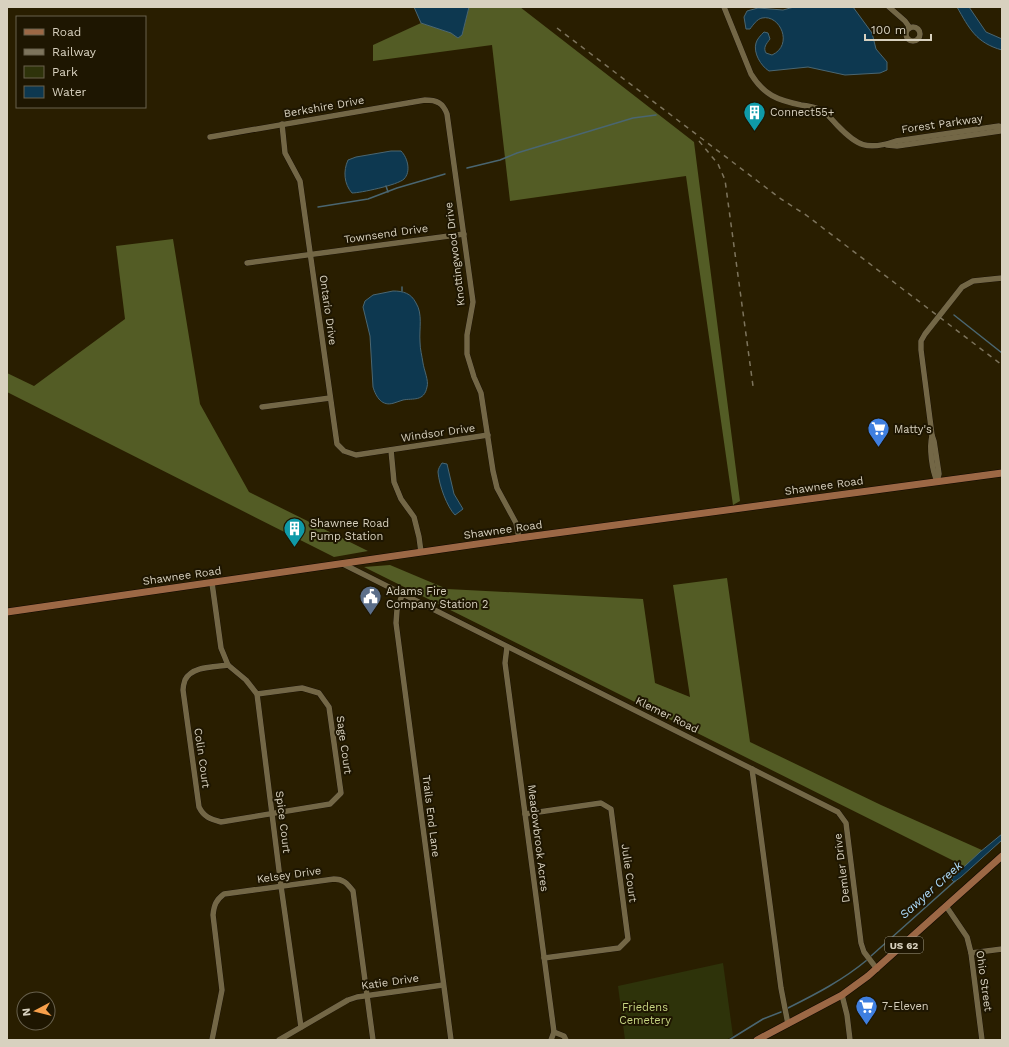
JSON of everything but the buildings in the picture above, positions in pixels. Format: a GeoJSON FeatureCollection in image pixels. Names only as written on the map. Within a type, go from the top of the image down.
{"type":"FeatureCollection","features":[{"type":"Feature","properties":{"kind":"main road","name":"Shawnee Road"},"geometry":{"type":"LineString","coordinates":[[7,612],[519,538],[1002,473]]}},
{"type":"Feature","properties":{"kind":"main road","name":"US 62"},"geometry":{"type":"LineString","coordinates":[[757,1040],[842,995],[877,969],[1002,856]]}},
{"type":"Feature","properties":{"kind":"street","name":"Forest Parkway"},"geometry":{"type":"LineString","coordinates":[[724,7],[751,74],[757,84],[765,92],[780,100],[822,110],[848,137],[861,145],[885,145],[896,141],[999,126],[1002,128]]}},
{"type":"Feature","properties":{"kind":"street"},"geometry":{"type":"LineString","coordinates":[[889,7],[905,21],[910,28]]}},
{"type":"Feature","properties":{"kind":"street","name":"Berkshire Drive"},"geometry":{"type":"LineString","coordinates":[[210,137],[425,100],[432,100],[441,103]]}},
{"type":"Feature","properties":{"kind":"street","name":"Knottingwood Drive"},"geometry":{"type":"LineString","coordinates":[[441,103],[445,107],[447,114],[473,302],[467,336],[467,354],[474,377],[482,393],[493,471],[497,488],[514,516],[519,538]]}},
{"type":"Feature","properties":{"kind":"street","name":"Ontario Drive"},"geometry":{"type":"LineString","coordinates":[[282,124],[285,153],[300,181],[337,444],[344,451],[356,455],[391,450]]}},
{"type":"Feature","properties":{"kind":"street","name":"Townsend Drive"},"geometry":{"type":"LineString","coordinates":[[247,263],[464,234]]}},
{"type":"Feature","properties":{"kind":"street"},"geometry":{"type":"LineString","coordinates":[[937,481],[934,474],[930,442],[932,435],[921,350],[923,337],[962,287],[973,281],[1002,278]]}},
{"type":"Feature","properties":{"kind":"street"},"geometry":{"type":"LineString","coordinates":[[262,407],[330,398]]}},
{"type":"Feature","properties":{"kind":"street","name":"Windsor Drive"},"geometry":{"type":"LineString","coordinates":[[391,450],[488,435]]}},
{"type":"Feature","properties":{"kind":"street"},"geometry":{"type":"LineString","coordinates":[[391,450],[394,482],[401,499],[414,517],[421,552]]}},
{"type":"Feature","properties":{"kind":"street","name":"Klemer Road"},"geometry":{"type":"LineString","coordinates":[[343,564],[752,769]]}},
{"type":"Feature","properties":{"kind":"street"},"geometry":{"type":"LineString","coordinates":[[212,583],[221,648],[228,665],[252,686],[256,694]]}},
{"type":"Feature","properties":{"kind":"street","name":"Trails End Lane"},"geometry":{"type":"LineString","coordinates":[[402,594],[397,610],[396,623],[451,1040]]}},
{"type":"Feature","properties":{"kind":"street","name":"Meadowbrook Acres"},"geometry":{"type":"LineString","coordinates":[[507,647],[505,663],[554,1032],[551,1040]]}},
{"type":"Feature","properties":{"kind":"street","name":"Colin Court"},"geometry":{"type":"LineString","coordinates":[[228,665],[200,668],[185,679],[182,690],[199,808],[203,815],[210,820],[221,822],[272,814]]}},
{"type":"Feature","properties":{"kind":"street","name":"Sage Court"},"geometry":{"type":"LineString","coordinates":[[256,694],[302,688],[320,693],[329,707],[340,785],[340,793],[330,804],[272,814]]}},
{"type":"Feature","properties":{"kind":"street","name":"Spice Court"},"geometry":{"type":"LineString","coordinates":[[256,694],[300,1026]]}},
{"type":"Feature","properties":{"kind":"street"},"geometry":{"type":"LineString","coordinates":[[752,769],[781,988],[788,1024]]}},
{"type":"Feature","properties":{"kind":"street","name":"Demler Drive"},"geometry":{"type":"LineString","coordinates":[[752,769],[838,812],[846,823],[861,943],[864,952],[877,969]]}},
{"type":"Feature","properties":{"kind":"street","name":"Julie Court"},"geometry":{"type":"LineString","coordinates":[[525,814],[602,803],[611,809],[628,939],[619,948],[544,958]]}},
{"type":"Feature","properties":{"kind":"street","name":"Kelsey Drive"},"geometry":{"type":"LineString","coordinates":[[212,1040],[222,990],[213,915],[214,906],[218,899],[224,894],[334,879],[342,879],[353,891],[373,1040]]}},
{"type":"Feature","properties":{"kind":"street","name":"Ohio Street"},"geometry":{"type":"LineString","coordinates":[[946,906],[967,937],[972,953],[982,1040]]}},
{"type":"Feature","properties":{"kind":"street"},"geometry":{"type":"LineString","coordinates":[[972,953],[1002,949]]}},
{"type":"Feature","properties":{"kind":"street","name":"Katie Drive"},"geometry":{"type":"LineString","coordinates":[[279,1040],[300,1026],[348,1000],[367,994],[443,985]]}},
{"type":"Feature","properties":{"kind":"street"},"geometry":{"type":"LineString","coordinates":[[842,995],[847,1015],[850,1040]]}},
{"type":"Feature","properties":{"kind":"street"},"geometry":{"type":"LineString","coordinates":[[554,1032],[564,1036],[566,1040]]}},
{"type":"Feature","properties":{"kind":"green space"},"geometry":{"type":"Polygon","coordinates":[[[469,7],[520,7],[694,142],[740,501],[733,505],[686,176],[510,201],[492,45],[373,61],[373,45],[421,23],[462,35],[469,7]]]}},
{"type":"Feature","properties":{"kind":"green space"},"geometry":{"type":"Polygon","coordinates":[[[173,239],[200,404],[249,492],[368,551],[334,557],[7,392],[7,373],[34,386],[125,319],[116,246],[173,239]]]}},
{"type":"Feature","properties":{"kind":"green space"},"geometry":{"type":"Polygon","coordinates":[[[390,565],[447,589],[643,599],[655,683],[690,697],[673,585],[727,578],[750,742],[881,805],[984,851],[966,867],[364,567],[390,565]]]}},
{"type":"Feature","properties":{"kind":"green space","name":"Friedens Cemetery"},"geometry":{"type":"Polygon","coordinates":[[[723,963],[733,1036],[726,1040],[625,1040],[618,986],[723,963]]]}},
{"type":"Feature","properties":{"kind":"water"},"geometry":{"type":"Polygon","coordinates":[[[414,7],[469,7],[462,35],[458,38],[451,33],[421,23],[414,7]]]}},
{"type":"Feature","properties":{"kind":"water"},"geometry":{"type":"Polygon","coordinates":[[[794,7],[853,7],[872,33],[876,49],[887,62],[887,70],[880,73],[845,75],[808,67],[769,71],[758,59],[755,47],[756,43],[764,32],[768,33],[770,39],[766,44],[765,49],[766,53],[772,55],[779,50],[782,44],[782,31],[779,25],[768,18],[760,19],[755,22],[750,29],[746,29],[744,17],[747,11],[758,8],[783,10],[794,7]]]}},
{"type":"Feature","properties":{"kind":"water"},"geometry":{"type":"Polygon","coordinates":[[[957,7],[969,7],[986,32],[1002,39],[1002,50],[986,43],[974,34],[965,22],[957,7]]]}},
{"type":"Feature","properties":{"kind":"water"},"geometry":{"type":"Polygon","coordinates":[[[391,151],[401,151],[407,161],[408,169],[404,179],[387,186],[352,193],[347,186],[345,177],[345,169],[348,160],[356,157],[391,151]]]}},
{"type":"Feature","properties":{"kind":"water"},"geometry":{"type":"Polygon","coordinates":[[[400,291],[409,295],[418,307],[420,317],[420,347],[427,385],[426,392],[421,397],[386,404],[378,398],[373,387],[370,336],[363,307],[365,301],[373,295],[400,291]]]}},
{"type":"Feature","properties":{"kind":"water"},"geometry":{"type":"Polygon","coordinates":[[[442,463],[447,464],[454,494],[463,509],[455,515],[446,501],[440,483],[438,471],[442,463]]]}},
{"type":"Feature","properties":{"kind":"water"},"geometry":{"type":"Polygon","coordinates":[[[1002,834],[1002,840],[961,877],[954,882],[951,879],[980,852],[1002,834]]]}},
{"type":"Feature","properties":{"kind":"waterway"},"geometry":{"type":"LineString","coordinates":[[467,168],[500,160],[517,153],[633,118],[656,115]]}},
{"type":"Feature","properties":{"kind":"waterway"},"geometry":{"type":"LineString","coordinates":[[318,207],[368,199],[397,188],[445,174]]}},
{"type":"Feature","properties":{"kind":"waterway"},"geometry":{"type":"LineString","coordinates":[[386,186],[388,192]]}},
{"type":"Feature","properties":{"kind":"waterway"},"geometry":{"type":"LineString","coordinates":[[954,315],[1002,353]]}},
{"type":"Feature","properties":{"kind":"waterway","name":"Sawyer Creek"},"geometry":{"type":"LineString","coordinates":[[871,956],[955,881]]}},
{"type":"Feature","properties":{"kind":"waterway","name":"Sawyer Creek"},"geometry":{"type":"LineString","coordinates":[[788,1008],[839,980],[867,960]]}},
{"type":"Feature","properties":{"kind":"waterway","name":"Sawyer Creek"},"geometry":{"type":"LineString","coordinates":[[729,1040],[763,1019],[781,1012]]}},
{"type":"Feature","properties":{"kind":"railway"},"geometry":{"type":"LineString","coordinates":[[557,28],[781,199],[806,215],[1002,365]]}},
{"type":"Feature","properties":{"kind":"railway"},"geometry":{"type":"LineString","coordinates":[[699,141],[718,164],[725,180],[753,386]]}},
{"type":"Feature","properties":{"kind":"place","name":"Connect55+"},"geometry":{"type":"Point","coordinates":[754,132]}},
{"type":"Feature","properties":{"kind":"place","name":"Matty's"},"geometry":{"type":"Point","coordinates":[878,448]}},
{"type":"Feature","properties":{"kind":"place","name":"Shawnee Road Pump Station"},"geometry":{"type":"Point","coordinates":[294,548]}},
{"type":"Feature","properties":{"kind":"place","name":"Adams Fire Company Station 2"},"geometry":{"type":"Point","coordinates":[371,616]}},
{"type":"Feature","properties":{"kind":"place","name":"7-Eleven"},"geometry":{"type":"Point","coordinates":[866,1026]}}]}
